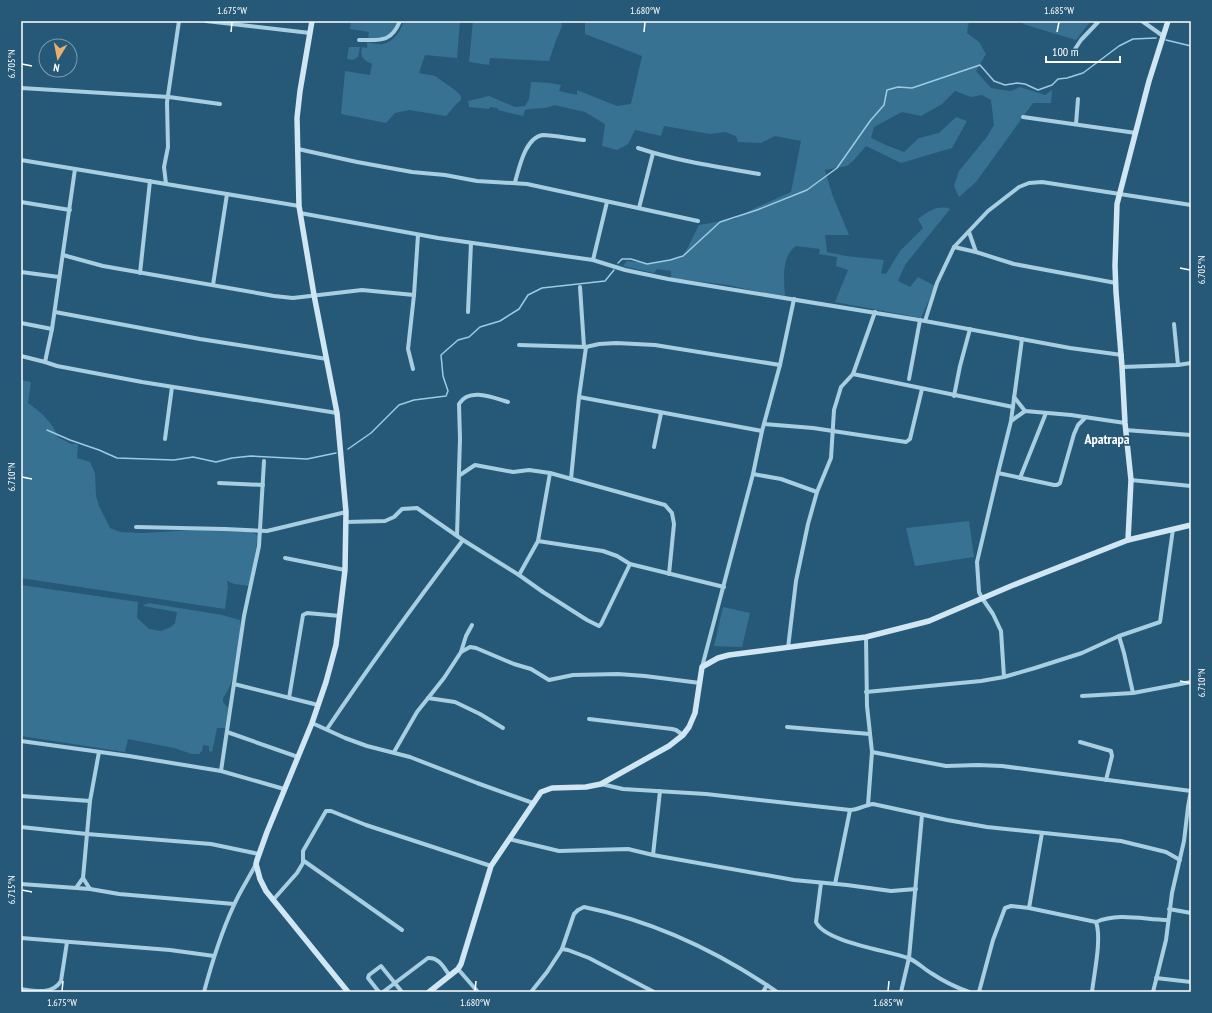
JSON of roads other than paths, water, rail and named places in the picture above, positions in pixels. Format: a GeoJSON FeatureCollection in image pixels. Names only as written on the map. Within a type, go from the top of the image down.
{"type":"FeatureCollection","features":[{"type":"Feature","properties":{"kind":"street"},"geometry":{"type":"LineString","coordinates":[[166,184],[164,167],[168,147],[167,118],[178,21]]}},
{"type":"Feature","properties":{"kind":"street"},"geometry":{"type":"LineString","coordinates":[[206,21],[310,33]]}},
{"type":"Feature","properties":{"kind":"street"},"geometry":{"type":"LineString","coordinates":[[204,992],[214,956],[234,904],[256,864],[284,789],[312,723],[335,651],[340,616],[345,570],[346,512],[337,413],[314,295],[299,206],[297,118],[312,21]]}},
{"type":"Feature","properties":{"kind":"street"},"geometry":{"type":"LineString","coordinates":[[359,40],[385,40],[393,35],[400,21]]}},
{"type":"Feature","properties":{"kind":"street"},"geometry":{"type":"LineString","coordinates":[[1073,52],[1099,21]]}},
{"type":"Feature","properties":{"kind":"street"},"geometry":{"type":"LineString","coordinates":[[1142,21],[1163,36]]}},
{"type":"Feature","properties":{"kind":"street"},"geometry":{"type":"LineString","coordinates":[[1128,540],[1131,480],[1125,423],[1122,355],[1116,283],[1116,235],[1118,204],[1149,81],[1168,21]]}},
{"type":"Feature","properties":{"kind":"street"},"geometry":{"type":"LineString","coordinates":[[21,88],[169,97],[220,104]]}},
{"type":"Feature","properties":{"kind":"street"},"geometry":{"type":"LineString","coordinates":[[1076,124],[1078,99]]}},
{"type":"Feature","properties":{"kind":"street"},"geometry":{"type":"LineString","coordinates":[[1023,117],[1136,133]]}},
{"type":"Feature","properties":{"kind":"street"},"geometry":{"type":"LineString","coordinates":[[516,182],[525,151],[532,140],[541,135],[584,140]]}},
{"type":"Feature","properties":{"kind":"street"},"geometry":{"type":"LineString","coordinates":[[638,148],[653,153],[758,174]]}},
{"type":"Feature","properties":{"kind":"street"},"geometry":{"type":"LineString","coordinates":[[298,150],[412,172],[445,175],[477,181],[516,182],[698,221]]}},
{"type":"Feature","properties":{"kind":"street"},"geometry":{"type":"LineString","coordinates":[[639,208],[653,153]]}},
{"type":"Feature","properties":{"kind":"street"},"geometry":{"type":"LineString","coordinates":[[21,160],[299,206]]}},
{"type":"Feature","properties":{"kind":"street"},"geometry":{"type":"LineString","coordinates":[[45,362],[55,312],[76,169]]}},
{"type":"Feature","properties":{"kind":"street"},"geometry":{"type":"LineString","coordinates":[[140,272],[150,182]]}},
{"type":"Feature","properties":{"kind":"street"},"geometry":{"type":"LineString","coordinates":[[909,378],[922,320],[954,247],[988,211],[1019,187],[1029,183],[1042,182],[1191,205]]}},
{"type":"Feature","properties":{"kind":"street"},"geometry":{"type":"LineString","coordinates":[[213,285],[227,194]]}},
{"type":"Feature","properties":{"kind":"street"},"geometry":{"type":"LineString","coordinates":[[21,202],[70,210]]}},
{"type":"Feature","properties":{"kind":"street"},"geometry":{"type":"LineString","coordinates":[[593,260],[607,202]]}},
{"type":"Feature","properties":{"kind":"street"},"geometry":{"type":"LineString","coordinates":[[300,213],[418,235],[593,260],[625,270],[668,279],[922,320],[1070,348],[1122,355]]}},
{"type":"Feature","properties":{"kind":"street"},"geometry":{"type":"LineString","coordinates":[[969,232],[976,252]]}},
{"type":"Feature","properties":{"kind":"street"},"geometry":{"type":"LineString","coordinates":[[413,369],[408,349],[414,296],[418,235]]}},
{"type":"Feature","properties":{"kind":"street"},"geometry":{"type":"LineString","coordinates":[[468,312],[472,243]]}},
{"type":"Feature","properties":{"kind":"street"},"geometry":{"type":"LineString","coordinates":[[954,247],[1014,264],[1116,283]]}},
{"type":"Feature","properties":{"kind":"street"},"geometry":{"type":"LineString","coordinates":[[63,255],[103,266],[274,296],[293,298],[362,290],[414,296]]}},
{"type":"Feature","properties":{"kind":"street"},"geometry":{"type":"LineString","coordinates":[[21,272],[59,278]]}},
{"type":"Feature","properties":{"kind":"street"},"geometry":{"type":"LineString","coordinates":[[571,479],[585,347],[580,288]]}},
{"type":"Feature","properties":{"kind":"street"},"geometry":{"type":"LineString","coordinates":[[430,992],[458,969],[464,957],[492,866],[541,792],[552,788],[586,787],[600,784],[668,746],[683,735],[689,727],[695,713],[702,667],[753,474],[762,431],[780,365],[794,299]]}},
{"type":"Feature","properties":{"kind":"street"},"geometry":{"type":"LineString","coordinates":[[55,312],[215,342],[326,359]]}},
{"type":"Feature","properties":{"kind":"street"},"geometry":{"type":"LineString","coordinates":[[788,648],[800,563],[817,492],[830,458],[834,410],[841,387],[853,374],[875,312]]}},
{"type":"Feature","properties":{"kind":"street"},"geometry":{"type":"LineString","coordinates":[[21,323],[52,329]]}},
{"type":"Feature","properties":{"kind":"street"},"geometry":{"type":"LineString","coordinates":[[1174,324],[1178,366]]}},
{"type":"Feature","properties":{"kind":"street"},"geometry":{"type":"LineString","coordinates":[[954,396],[970,329]]}},
{"type":"Feature","properties":{"kind":"street"},"geometry":{"type":"LineString","coordinates":[[1004,677],[1000,632],[994,614],[979,592],[977,562],[1011,421],[1022,339]]}},
{"type":"Feature","properties":{"kind":"street"},"geometry":{"type":"LineString","coordinates":[[519,345],[585,347],[616,343],[655,345],[780,365]]}},
{"type":"Feature","properties":{"kind":"street"},"geometry":{"type":"LineString","coordinates":[[21,356],[57,366],[172,387],[337,413]]}},
{"type":"Feature","properties":{"kind":"street"},"geometry":{"type":"LineString","coordinates":[[1122,367],[1178,366],[1191,363]]}},
{"type":"Feature","properties":{"kind":"street"},"geometry":{"type":"LineString","coordinates":[[853,374],[1013,407]]}},
{"type":"Feature","properties":{"kind":"street"},"geometry":{"type":"LineString","coordinates":[[165,439],[172,387]]}},
{"type":"Feature","properties":{"kind":"street"},"geometry":{"type":"LineString","coordinates":[[764,424],[813,428],[906,442],[910,439],[922,389]]}},
{"type":"Feature","properties":{"kind":"street"},"geometry":{"type":"LineString","coordinates":[[457,535],[460,475],[460,400],[476,395],[487,396],[508,402]]}},
{"type":"Feature","properties":{"kind":"street"},"geometry":{"type":"LineString","coordinates":[[579,397],[762,431]]}},
{"type":"Feature","properties":{"kind":"street"},"geometry":{"type":"LineString","coordinates":[[1014,397],[1025,411]]}},
{"type":"Feature","properties":{"kind":"street"},"geometry":{"type":"LineString","coordinates":[[1011,421],[1025,411],[1086,417],[1125,423]]}},
{"type":"Feature","properties":{"kind":"street"},"geometry":{"type":"LineString","coordinates":[[654,447],[661,412]]}},
{"type":"Feature","properties":{"kind":"street"},"geometry":{"type":"LineString","coordinates":[[1020,478],[1046,414]]}},
{"type":"Feature","properties":{"kind":"street"},"geometry":{"type":"LineString","coordinates":[[998,473],[1059,485],[1074,434],[1078,426],[1086,417]]}},
{"type":"Feature","properties":{"kind":"street"},"geometry":{"type":"LineString","coordinates":[[1126,430],[1191,434]]}},
{"type":"Feature","properties":{"kind":"street"},"geometry":{"type":"LineString","coordinates":[[221,771],[244,616],[259,546],[264,461]]}},
{"type":"Feature","properties":{"kind":"street"},"geometry":{"type":"LineString","coordinates":[[460,475],[475,464],[513,472],[529,470],[550,473],[665,505],[672,513],[674,524],[669,574]]}},
{"type":"Feature","properties":{"kind":"street"},"geometry":{"type":"LineString","coordinates":[[519,575],[538,541],[550,473]]}},
{"type":"Feature","properties":{"kind":"street"},"geometry":{"type":"LineString","coordinates":[[753,474],[781,479],[817,492]]}},
{"type":"Feature","properties":{"kind":"street"},"geometry":{"type":"LineString","coordinates":[[1131,480],[1191,486]]}},
{"type":"Feature","properties":{"kind":"street"},"geometry":{"type":"LineString","coordinates":[[219,483],[262,485]]}},
{"type":"Feature","properties":{"kind":"street"},"geometry":{"type":"LineString","coordinates":[[346,522],[385,520],[394,518],[402,509],[417,508],[463,540],[587,620],[599,626],[630,564]]}},
{"type":"Feature","properties":{"kind":"street"},"geometry":{"type":"LineString","coordinates":[[136,527],[225,529],[260,532],[276,530],[346,512]]}},
{"type":"Feature","properties":{"kind":"street"},"geometry":{"type":"LineString","coordinates":[[702,667],[718,658],[866,637],[929,621],[1011,586],[1128,540],[1191,525]]}},
{"type":"Feature","properties":{"kind":"street"},"geometry":{"type":"LineString","coordinates":[[866,692],[981,681],[1004,677],[1082,653],[1118,636],[1160,622],[1173,529]]}},
{"type":"Feature","properties":{"kind":"street"},"geometry":{"type":"LineString","coordinates":[[327,730],[422,593],[463,540]]}},
{"type":"Feature","properties":{"kind":"street"},"geometry":{"type":"LineString","coordinates":[[538,541],[603,551],[617,556],[630,564],[724,587]]}},
{"type":"Feature","properties":{"kind":"street"},"geometry":{"type":"LineString","coordinates":[[285,558],[345,570]]}},
{"type":"Feature","properties":{"kind":"street"},"geometry":{"type":"LineString","coordinates":[[289,698],[303,615],[307,613],[340,616]]}},
{"type":"Feature","properties":{"kind":"street"},"geometry":{"type":"LineString","coordinates":[[394,752],[417,712],[448,674],[461,652],[466,636],[472,625]]}},
{"type":"Feature","properties":{"kind":"street"},"geometry":{"type":"LineString","coordinates":[[1118,636],[1124,652],[1133,693]]}},
{"type":"Feature","properties":{"kind":"street"},"geometry":{"type":"LineString","coordinates":[[866,637],[866,692],[872,752],[868,805]]}},
{"type":"Feature","properties":{"kind":"street"},"geometry":{"type":"LineString","coordinates":[[461,652],[470,647],[476,648],[514,664],[531,669],[549,680],[573,676],[618,674],[700,683]]}},
{"type":"Feature","properties":{"kind":"street"},"geometry":{"type":"LineString","coordinates":[[1082,696],[1133,693],[1191,682]]}},
{"type":"Feature","properties":{"kind":"street"},"geometry":{"type":"LineString","coordinates":[[234,684],[318,705]]}},
{"type":"Feature","properties":{"kind":"street"},"geometry":{"type":"LineString","coordinates":[[428,698],[455,702],[480,714],[503,728]]}},
{"type":"Feature","properties":{"kind":"street"},"geometry":{"type":"LineString","coordinates":[[589,719],[672,729],[683,735]]}},
{"type":"Feature","properties":{"kind":"street"},"geometry":{"type":"LineString","coordinates":[[312,723],[367,746],[394,752],[533,803]]}},
{"type":"Feature","properties":{"kind":"street"},"geometry":{"type":"LineString","coordinates":[[787,727],[870,734]]}},
{"type":"Feature","properties":{"kind":"street"},"geometry":{"type":"LineString","coordinates":[[227,732],[298,756]]}},
{"type":"Feature","properties":{"kind":"street"},"geometry":{"type":"LineString","coordinates":[[21,741],[221,771],[284,789]]}},
{"type":"Feature","properties":{"kind":"street"},"geometry":{"type":"LineString","coordinates":[[1080,742],[1111,751],[1112,756],[1106,780]]}},
{"type":"Feature","properties":{"kind":"street"},"geometry":{"type":"LineString","coordinates":[[76,888],[83,878],[90,801],[99,752]]}},
{"type":"Feature","properties":{"kind":"street"},"geometry":{"type":"LineString","coordinates":[[872,752],[946,766],[1002,766],[1191,791],[1184,841],[1169,909],[1166,940],[1153,992]]}},
{"type":"Feature","properties":{"kind":"street"},"geometry":{"type":"LineString","coordinates":[[600,784],[623,789],[706,794],[850,810],[862,808],[868,805],[878,805],[987,827],[1121,841],[1166,852],[1180,860]]}},
{"type":"Feature","properties":{"kind":"street"},"geometry":{"type":"LineString","coordinates":[[653,855],[660,791]]}},
{"type":"Feature","properties":{"kind":"street"},"geometry":{"type":"LineString","coordinates":[[21,796],[90,801]]}},
{"type":"Feature","properties":{"kind":"street"},"geometry":{"type":"LineString","coordinates":[[836,884],[850,810]]}},
{"type":"Feature","properties":{"kind":"street"},"geometry":{"type":"LineString","coordinates":[[273,900],[297,873],[304,862],[304,852],[312,834],[326,811],[330,811],[366,825],[492,866]]}},
{"type":"Feature","properties":{"kind":"street"},"geometry":{"type":"LineString","coordinates":[[901,992],[909,958],[922,815]]}},
{"type":"Feature","properties":{"kind":"street"},"geometry":{"type":"LineString","coordinates":[[21,827],[212,844],[259,854]]}},
{"type":"Feature","properties":{"kind":"street"},"geometry":{"type":"LineString","coordinates":[[1029,908],[1042,833]]}},
{"type":"Feature","properties":{"kind":"street"},"geometry":{"type":"LineString","coordinates":[[509,839],[554,851],[628,849],[653,855],[794,880],[891,891],[916,888]]}},
{"type":"Feature","properties":{"kind":"street"},"geometry":{"type":"LineString","coordinates":[[304,862],[402,930]]}},
{"type":"Feature","properties":{"kind":"street"},"geometry":{"type":"LineString","coordinates":[[256,864],[260,879],[273,900],[348,992]]}},
{"type":"Feature","properties":{"kind":"street"},"geometry":{"type":"LineString","coordinates":[[83,878],[90,890]]}},
{"type":"Feature","properties":{"kind":"street"},"geometry":{"type":"LineString","coordinates":[[821,883],[816,919],[817,924],[826,933],[843,940],[909,958],[942,980],[969,992]]}},
{"type":"Feature","properties":{"kind":"street"},"geometry":{"type":"LineString","coordinates":[[21,884],[234,904]]}},
{"type":"Feature","properties":{"kind":"street"},"geometry":{"type":"LineString","coordinates":[[979,992],[993,940],[1007,906],[1029,908],[1096,922],[1105,918],[1122,917],[1168,920]]}},
{"type":"Feature","properties":{"kind":"street"},"geometry":{"type":"LineString","coordinates":[[531,992],[547,972],[562,949],[574,914],[584,907],[648,925],[668,933],[713,954],[777,992]]}},
{"type":"Feature","properties":{"kind":"street"},"geometry":{"type":"LineString","coordinates":[[1169,909],[1191,913]]}},
{"type":"Feature","properties":{"kind":"street"},"geometry":{"type":"LineString","coordinates":[[1092,992],[1098,942],[1098,927],[1096,922]]}},
{"type":"Feature","properties":{"kind":"street"},"geometry":{"type":"LineString","coordinates":[[21,938],[163,949],[214,956]]}},
{"type":"Feature","properties":{"kind":"street"},"geometry":{"type":"LineString","coordinates":[[21,990],[50,991],[58,986],[61,981],[67,942]]}},
{"type":"Feature","properties":{"kind":"street"},"geometry":{"type":"LineString","coordinates":[[562,949],[589,958],[654,992]]}},
{"type":"Feature","properties":{"kind":"street"},"geometry":{"type":"LineString","coordinates":[[383,992],[428,958],[438,961],[450,976]]}},
{"type":"Feature","properties":{"kind":"street"},"geometry":{"type":"LineString","coordinates":[[378,992],[368,978],[368,975],[381,966],[402,992]]}},
{"type":"Feature","properties":{"kind":"street"},"geometry":{"type":"LineString","coordinates":[[458,969],[478,992]]}},
{"type":"Feature","properties":{"kind":"street"},"geometry":{"type":"LineString","coordinates":[[1156,978],[1191,982]]}},
{"type":"Feature","properties":{"kind":"street"},"geometry":{"type":"LineString","coordinates":[[762,992],[767,985]]}},
{"type":"Feature","properties":{"kind":"waterway"},"geometry":{"type":"LineString","coordinates":[[618,263],[622,259],[631,259],[647,264],[683,256],[720,222],[757,210],[807,190],[837,168],[870,121],[884,105],[887,90],[898,87],[912,88],[980,65],[994,81],[1005,85],[1017,83],[1025,84],[1038,90],[1052,85],[1058,79],[1083,73],[1119,46],[1133,39],[1156,38]]}},
{"type":"Feature","properties":{"kind":"waterway"},"geometry":{"type":"LineString","coordinates":[[1166,40],[1191,46]]}},
{"type":"Feature","properties":{"kind":"waterway"},"geometry":{"type":"LineString","coordinates":[[348,449],[371,433],[399,405],[414,400],[446,396],[448,391],[443,376],[441,355],[458,340],[469,337],[480,327],[500,321],[519,309],[528,295],[542,288],[605,281],[614,270]]}},
{"type":"Feature","properties":{"kind":"waterway"},"geometry":{"type":"LineString","coordinates":[[47,430],[117,458],[174,460],[193,457],[216,462],[232,458],[251,456],[307,459],[336,453]]}},
{"type":"Feature","properties":{"kind":"district","name":"Apatrapa"},"geometry":{"type":"Point","coordinates":[1107,439]}}]}
